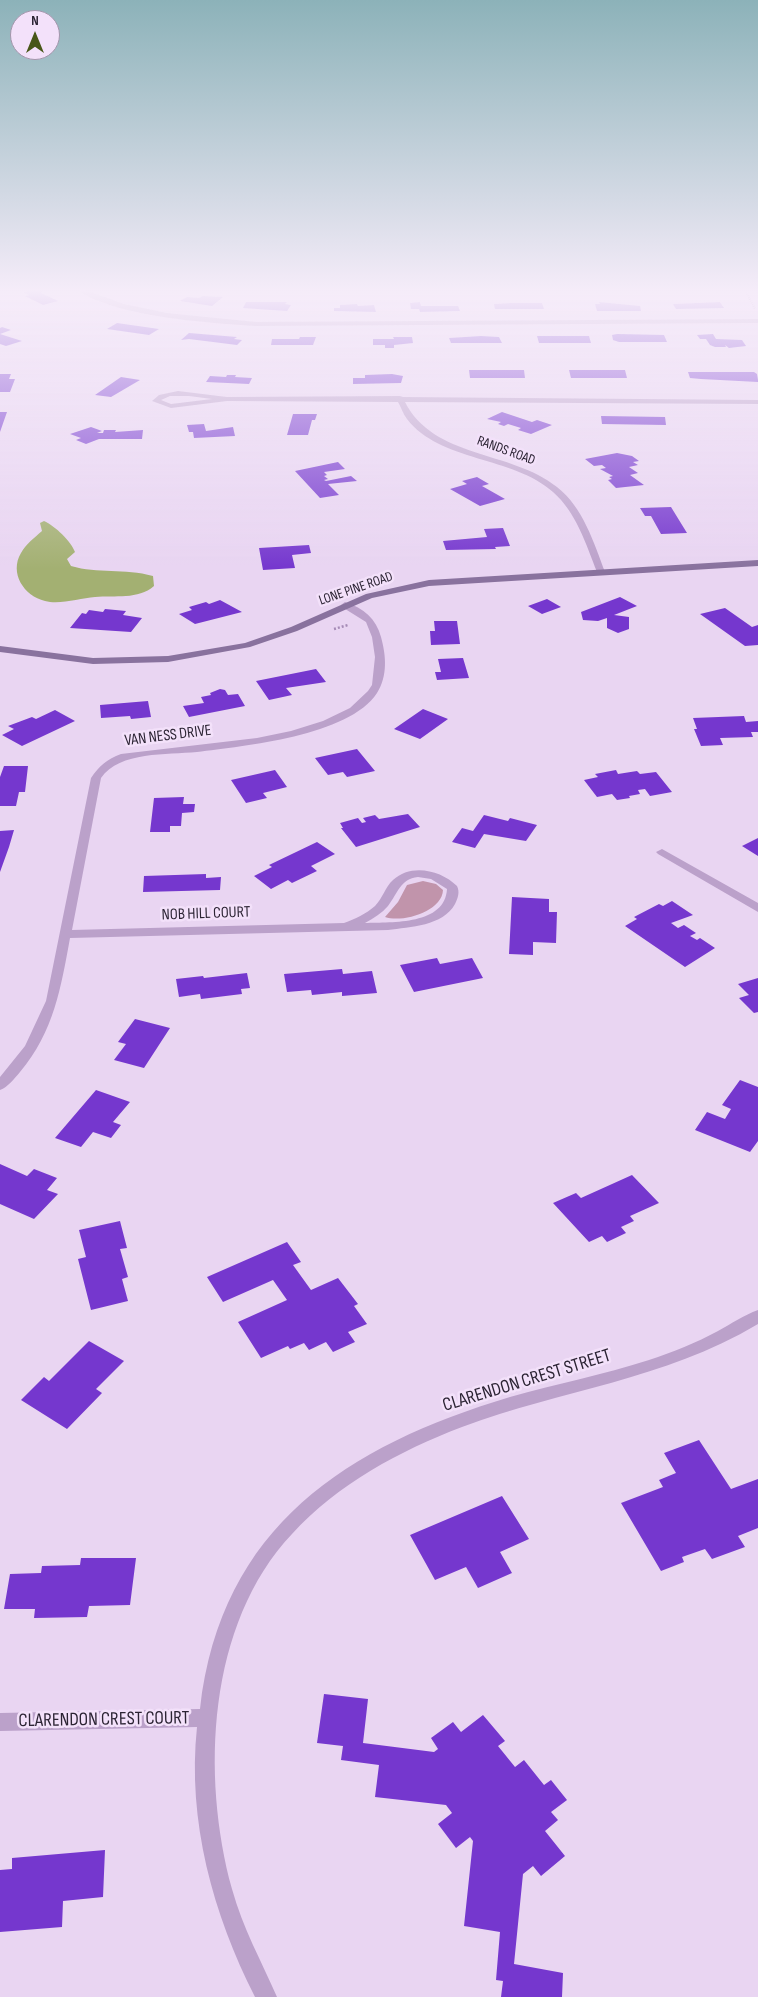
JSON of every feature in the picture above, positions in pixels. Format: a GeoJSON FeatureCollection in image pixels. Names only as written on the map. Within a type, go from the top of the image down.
{"type":"FeatureCollection","features":[{"type":"Feature","properties":{"kind":"street"},"geometry":{"type":"LineString","coordinates":[[227,399],[170,406],[156,401],[161,396],[174,394],[227,399],[400,398],[758,402]]}},
{"type":"Feature","properties":{"kind":"street","name":"RANDS ROAD"},"geometry":{"type":"LineString","coordinates":[[400,398],[409,418],[429,435],[522,468],[557,490],[569,504],[601,572]]}},
{"type":"Feature","properties":{"kind":"street","name":"LONE PINE ROAD"},"geometry":{"type":"LineString","coordinates":[[0,649],[93,661],[139,662],[187,657],[224,651],[270,638],[369,596],[428,583],[758,563]]}},
{"type":"Feature","properties":{"kind":"street","name":"VAN NESS DRIVE"},"geometry":{"type":"LineString","coordinates":[[0,1085],[24,1059],[45,1022],[56,986],[96,778],[102,768],[111,761],[125,756],[220,747],[287,734],[313,727],[353,710],[365,701],[379,680],[379,658],[370,620],[345,605]]}},
{"type":"Feature","properties":{"kind":"street"},"geometry":{"type":"LineString","coordinates":[[662,852],[758,908]]}},
{"type":"Feature","properties":{"kind":"street","name":"NOB HILL COURT"},"geometry":{"type":"LineString","coordinates":[[66,934],[388,926],[423,921],[446,908],[452,901],[453,888],[449,882],[437,876],[420,874],[404,877],[398,881],[383,904],[374,913],[362,921],[346,927]]}},
{"type":"Feature","properties":{"kind":"street","name":"CLARENDON CREST STREET"},"geometry":{"type":"LineString","coordinates":[[266,1997],[234,1925],[218,1876],[208,1826],[204,1774],[207,1718],[215,1671],[228,1624],[262,1556],[288,1526],[319,1496],[359,1469],[408,1442],[490,1410],[669,1360],[720,1339],[758,1316]]}},
{"type":"Feature","properties":{"kind":"street","name":"CLARENDON CREST COURT"},"geometry":{"type":"LineString","coordinates":[[0,1722],[207,1718]]}},
{"type":"Feature","properties":{"kind":"shaded area"},"geometry":{"type":"Polygon","coordinates":[[[44,521],[62,534],[73,548],[75,552],[67,559],[71,566],[91,570],[132,572],[153,576],[154,586],[141,593],[126,596],[95,597],[57,602],[37,598],[25,589],[21,583],[17,568],[21,553],[42,531],[40,523],[44,521]]]}},
{"type":"Feature","properties":{"kind":"shaded area"},"geometry":{"type":"Polygon","coordinates":[[[423,881],[436,884],[443,890],[441,898],[436,904],[429,910],[411,917],[385,917],[398,902],[407,885],[423,881]]]}},
{"type":"Feature","properties":{"kind":"building"},"geometry":{"type":"Polygon","coordinates":[[[0,383],[13,383],[10,392],[0,392],[0,383]]]}},
{"type":"Feature","properties":{"kind":"building"},"geometry":{"type":"Polygon","coordinates":[[[112,383],[135,383],[111,397],[95,395],[112,383]]]}},
{"type":"Feature","properties":{"kind":"building"},"geometry":{"type":"Polygon","coordinates":[[[0,412],[7,412],[0,432],[0,412]]]}},
{"type":"Feature","properties":{"kind":"building"},"geometry":{"type":"Polygon","coordinates":[[[502,412],[532,422],[537,420],[552,425],[531,434],[518,430],[521,428],[508,424],[504,426],[498,424],[501,422],[487,419],[502,412]]]}},
{"type":"Feature","properties":{"kind":"building"},"geometry":{"type":"Polygon","coordinates":[[[293,414],[317,414],[315,420],[312,420],[308,435],[287,435],[293,414]]]}},
{"type":"Feature","properties":{"kind":"building"},"geometry":{"type":"Polygon","coordinates":[[[601,416],[665,417],[666,425],[602,424],[601,416]]]}},
{"type":"Feature","properties":{"kind":"building"},"geometry":{"type":"Polygon","coordinates":[[[204,424],[206,431],[233,427],[235,436],[194,438],[193,432],[189,432],[187,425],[204,424]]]}},
{"type":"Feature","properties":{"kind":"building"},"geometry":{"type":"Polygon","coordinates":[[[91,427],[102,431],[97,433],[103,433],[104,430],[116,430],[115,432],[143,430],[142,439],[99,439],[86,444],[76,440],[81,438],[70,434],[91,427]]]}},
{"type":"Feature","properties":{"kind":"building"},"geometry":{"type":"Polygon","coordinates":[[[617,453],[632,456],[639,461],[633,462],[638,465],[629,467],[638,473],[630,475],[644,485],[616,488],[608,480],[612,479],[609,477],[613,476],[600,469],[606,468],[602,465],[594,466],[585,459],[617,453]]]}},
{"type":"Feature","properties":{"kind":"building"},"geometry":{"type":"Polygon","coordinates":[[[338,462],[345,469],[324,472],[327,475],[324,476],[328,479],[324,480],[351,476],[357,481],[328,484],[339,495],[320,498],[295,471],[338,462]]]}},
{"type":"Feature","properties":{"kind":"building"},"geometry":{"type":"Polygon","coordinates":[[[477,477],[489,484],[482,486],[505,499],[480,506],[450,489],[467,484],[462,481],[477,477]]]}},
{"type":"Feature","properties":{"kind":"building"},"geometry":{"type":"Polygon","coordinates":[[[671,507],[687,533],[661,534],[651,516],[645,516],[640,508],[671,507]]]}},
{"type":"Feature","properties":{"kind":"building"},"geometry":{"type":"Polygon","coordinates":[[[503,528],[510,546],[495,547],[496,549],[446,550],[443,541],[487,537],[484,529],[503,528]]]}},
{"type":"Feature","properties":{"kind":"building"},"geometry":{"type":"Polygon","coordinates":[[[309,545],[311,553],[292,555],[295,568],[263,570],[259,548],[309,545]]]}},
{"type":"Feature","properties":{"kind":"building"},"geometry":{"type":"Polygon","coordinates":[[[620,597],[637,606],[614,615],[629,617],[629,629],[618,633],[607,628],[607,618],[598,621],[583,620],[581,612],[620,597]]]}},
{"type":"Feature","properties":{"kind":"building"},"geometry":{"type":"Polygon","coordinates":[[[547,599],[561,607],[542,614],[528,606],[547,599]]]}},
{"type":"Feature","properties":{"kind":"building"},"geometry":{"type":"Polygon","coordinates":[[[220,600],[242,612],[195,624],[179,614],[192,610],[189,607],[220,600]]]}},
{"type":"Feature","properties":{"kind":"building"},"geometry":{"type":"Polygon","coordinates":[[[725,608],[752,627],[758,625],[758,645],[745,646],[700,614],[725,608]]]}},
{"type":"Feature","properties":{"kind":"building"},"geometry":{"type":"Polygon","coordinates":[[[105,609],[126,611],[123,615],[142,618],[131,632],[70,628],[82,613],[86,614],[89,610],[103,612],[105,609]]]}},
{"type":"Feature","properties":{"kind":"building"},"geometry":{"type":"Polygon","coordinates":[[[434,621],[457,621],[460,644],[431,645],[430,631],[435,631],[434,621]]]}},
{"type":"Feature","properties":{"kind":"building"},"geometry":{"type":"Polygon","coordinates":[[[463,658],[469,678],[437,680],[435,672],[441,672],[438,659],[463,658]]]}},
{"type":"Feature","properties":{"kind":"building"},"geometry":{"type":"Polygon","coordinates":[[[316,669],[326,682],[286,688],[292,695],[269,700],[256,681],[316,669]]]}},
{"type":"Feature","properties":{"kind":"building"},"geometry":{"type":"Polygon","coordinates":[[[220,689],[225,690],[228,695],[238,694],[245,706],[189,717],[183,706],[204,703],[201,697],[211,695],[210,693],[220,689]]]}},
{"type":"Feature","properties":{"kind":"building"},"geometry":{"type":"Polygon","coordinates":[[[148,701],[151,717],[131,719],[130,716],[101,718],[100,705],[148,701]]]}},
{"type":"Feature","properties":{"kind":"building"},"geometry":{"type":"Polygon","coordinates":[[[423,709],[448,719],[420,739],[394,729],[423,709]]]}},
{"type":"Feature","properties":{"kind":"building"},"geometry":{"type":"Polygon","coordinates":[[[55,710],[75,721],[22,746],[2,735],[14,729],[8,726],[32,717],[36,719],[55,710]]]}},
{"type":"Feature","properties":{"kind":"building"},"geometry":{"type":"Polygon","coordinates":[[[744,716],[746,722],[758,721],[758,732],[751,732],[753,737],[720,738],[723,745],[701,746],[694,729],[697,729],[693,718],[744,716]]]}},
{"type":"Feature","properties":{"kind":"building"},"geometry":{"type":"Polygon","coordinates":[[[357,749],[375,771],[347,777],[343,772],[328,775],[315,758],[357,749]]]}},
{"type":"Feature","properties":{"kind":"building"},"geometry":{"type":"Polygon","coordinates":[[[4,766],[28,766],[25,792],[19,792],[16,806],[0,806],[0,777],[4,766]]]}},
{"type":"Feature","properties":{"kind":"building"},"geometry":{"type":"Polygon","coordinates":[[[275,770],[287,787],[263,793],[267,798],[246,803],[231,780],[275,770]]]}},
{"type":"Feature","properties":{"kind":"building"},"geometry":{"type":"Polygon","coordinates":[[[616,770],[618,774],[637,771],[640,774],[656,772],[672,792],[650,796],[645,789],[638,790],[640,794],[617,800],[612,794],[597,797],[584,780],[598,777],[595,774],[616,770]]]}},
{"type":"Feature","properties":{"kind":"building"},"geometry":{"type":"Polygon","coordinates":[[[184,797],[183,804],[195,804],[194,812],[182,813],[181,826],[170,826],[170,832],[150,832],[154,798],[184,797]]]}},
{"type":"Feature","properties":{"kind":"building"},"geometry":{"type":"Polygon","coordinates":[[[408,814],[420,827],[356,847],[341,828],[343,828],[340,823],[358,818],[362,823],[366,822],[363,818],[375,815],[379,819],[408,814]]]}},
{"type":"Feature","properties":{"kind":"building"},"geometry":{"type":"Polygon","coordinates":[[[484,815],[508,821],[510,818],[537,825],[526,841],[484,834],[475,848],[452,842],[462,828],[473,831],[484,815]]]}},
{"type":"Feature","properties":{"kind":"building"},"geometry":{"type":"Polygon","coordinates":[[[14,830],[9,847],[0,872],[0,831],[14,830]]]}},
{"type":"Feature","properties":{"kind":"building"},"geometry":{"type":"Polygon","coordinates":[[[758,838],[758,856],[742,846],[758,838]]]}},
{"type":"Feature","properties":{"kind":"building"},"geometry":{"type":"Polygon","coordinates":[[[317,842],[335,854],[311,866],[317,871],[292,883],[288,880],[271,889],[254,876],[272,867],[269,865],[317,842]]]}},
{"type":"Feature","properties":{"kind":"building"},"geometry":{"type":"Polygon","coordinates":[[[206,874],[206,878],[221,877],[220,890],[143,892],[144,876],[206,874]]]}},
{"type":"Feature","properties":{"kind":"building"},"geometry":{"type":"Polygon","coordinates":[[[512,897],[549,899],[549,912],[557,912],[556,943],[533,942],[533,955],[509,954],[512,897]]]}},
{"type":"Feature","properties":{"kind":"building"},"geometry":{"type":"Polygon","coordinates":[[[672,901],[693,915],[671,923],[678,928],[684,925],[696,933],[690,936],[697,940],[700,938],[715,948],[685,967],[625,926],[637,919],[634,917],[659,904],[663,906],[672,901]]]}},
{"type":"Feature","properties":{"kind":"building"},"geometry":{"type":"Polygon","coordinates":[[[437,958],[440,964],[472,958],[483,978],[414,992],[400,965],[437,958]]]}},
{"type":"Feature","properties":{"kind":"building"},"geometry":{"type":"Polygon","coordinates":[[[342,969],[343,974],[372,971],[377,993],[342,996],[342,992],[312,995],[311,990],[287,992],[284,974],[342,969]]]}},
{"type":"Feature","properties":{"kind":"building"},"geometry":{"type":"Polygon","coordinates":[[[247,973],[250,988],[241,989],[242,994],[201,999],[200,994],[179,997],[176,979],[247,973]]]}},
{"type":"Feature","properties":{"kind":"building"},"geometry":{"type":"Polygon","coordinates":[[[758,978],[758,1012],[754,1013],[739,998],[749,995],[738,984],[758,978]]]}},
{"type":"Feature","properties":{"kind":"building"},"geometry":{"type":"Polygon","coordinates":[[[135,1019],[170,1028],[144,1068],[114,1060],[126,1044],[118,1042],[135,1019]]]}},
{"type":"Feature","properties":{"kind":"building"},"geometry":{"type":"Polygon","coordinates":[[[740,1080],[758,1087],[758,1141],[750,1152],[695,1130],[707,1112],[725,1119],[731,1109],[722,1105],[740,1080]]]}},
{"type":"Feature","properties":{"kind":"building"},"geometry":{"type":"Polygon","coordinates":[[[96,1090],[130,1102],[113,1122],[121,1125],[111,1138],[93,1132],[81,1147],[55,1138],[96,1090]]]}},
{"type":"Feature","properties":{"kind":"building"},"geometry":{"type":"Polygon","coordinates":[[[0,1164],[27,1176],[34,1169],[57,1178],[47,1190],[58,1194],[34,1219],[0,1204],[0,1164]]]}},
{"type":"Feature","properties":{"kind":"building"},"geometry":{"type":"Polygon","coordinates":[[[632,1175],[659,1203],[630,1216],[634,1221],[621,1227],[626,1233],[607,1242],[602,1236],[589,1242],[553,1203],[576,1193],[581,1198],[632,1175]]]}},
{"type":"Feature","properties":{"kind":"building"},"geometry":{"type":"Polygon","coordinates":[[[120,1221],[127,1248],[120,1249],[128,1277],[122,1279],[128,1301],[91,1310],[78,1259],[86,1257],[79,1230],[120,1221]]]}},
{"type":"Feature","properties":{"kind":"building"},"geometry":{"type":"Polygon","coordinates":[[[287,1242],[301,1262],[293,1265],[311,1290],[338,1278],[358,1304],[354,1306],[367,1324],[348,1332],[355,1342],[333,1352],[326,1342],[309,1350],[304,1343],[290,1349],[288,1346],[261,1358],[238,1322],[287,1300],[273,1280],[223,1302],[207,1277],[287,1242]]]}},
{"type":"Feature","properties":{"kind":"building"},"geometry":{"type":"Polygon","coordinates":[[[89,1341],[124,1361],[96,1389],[102,1393],[67,1429],[21,1400],[44,1377],[49,1381],[89,1341]]]}},
{"type":"Feature","properties":{"kind":"building"},"geometry":{"type":"Polygon","coordinates":[[[699,1440],[731,1489],[758,1479],[758,1528],[738,1536],[745,1547],[712,1559],[705,1549],[682,1557],[684,1562],[661,1571],[621,1503],[663,1487],[659,1480],[676,1473],[664,1453],[699,1440]]]}},
{"type":"Feature","properties":{"kind":"building"},"geometry":{"type":"Polygon","coordinates":[[[502,1496],[529,1539],[500,1552],[512,1573],[478,1588],[466,1567],[435,1580],[410,1535],[502,1496]]]}},
{"type":"Feature","properties":{"kind":"building"},"geometry":{"type":"Polygon","coordinates":[[[81,1558],[136,1558],[130,1605],[89,1606],[87,1617],[34,1618],[35,1609],[4,1609],[10,1574],[41,1573],[42,1566],[80,1565],[81,1558]]]}},
{"type":"Feature","properties":{"kind":"building"},"geometry":{"type":"Polygon","coordinates":[[[324,1694],[368,1699],[363,1743],[434,1752],[438,1749],[431,1738],[453,1722],[461,1732],[483,1715],[505,1741],[498,1746],[515,1767],[524,1760],[544,1785],[551,1780],[567,1800],[551,1812],[558,1820],[545,1831],[565,1856],[541,1876],[533,1866],[523,1874],[514,1964],[563,1973],[562,1997],[501,1997],[503,1981],[496,1980],[500,1932],[464,1926],[473,1841],[470,1837],[456,1848],[438,1824],[452,1813],[446,1805],[375,1797],[379,1765],[341,1760],[343,1746],[317,1743],[324,1694]]]}},
{"type":"Feature","properties":{"kind":"building"},"geometry":{"type":"Polygon","coordinates":[[[105,1850],[103,1897],[63,1901],[62,1927],[0,1932],[0,1870],[12,1869],[12,1858],[105,1850]]]}}]}
